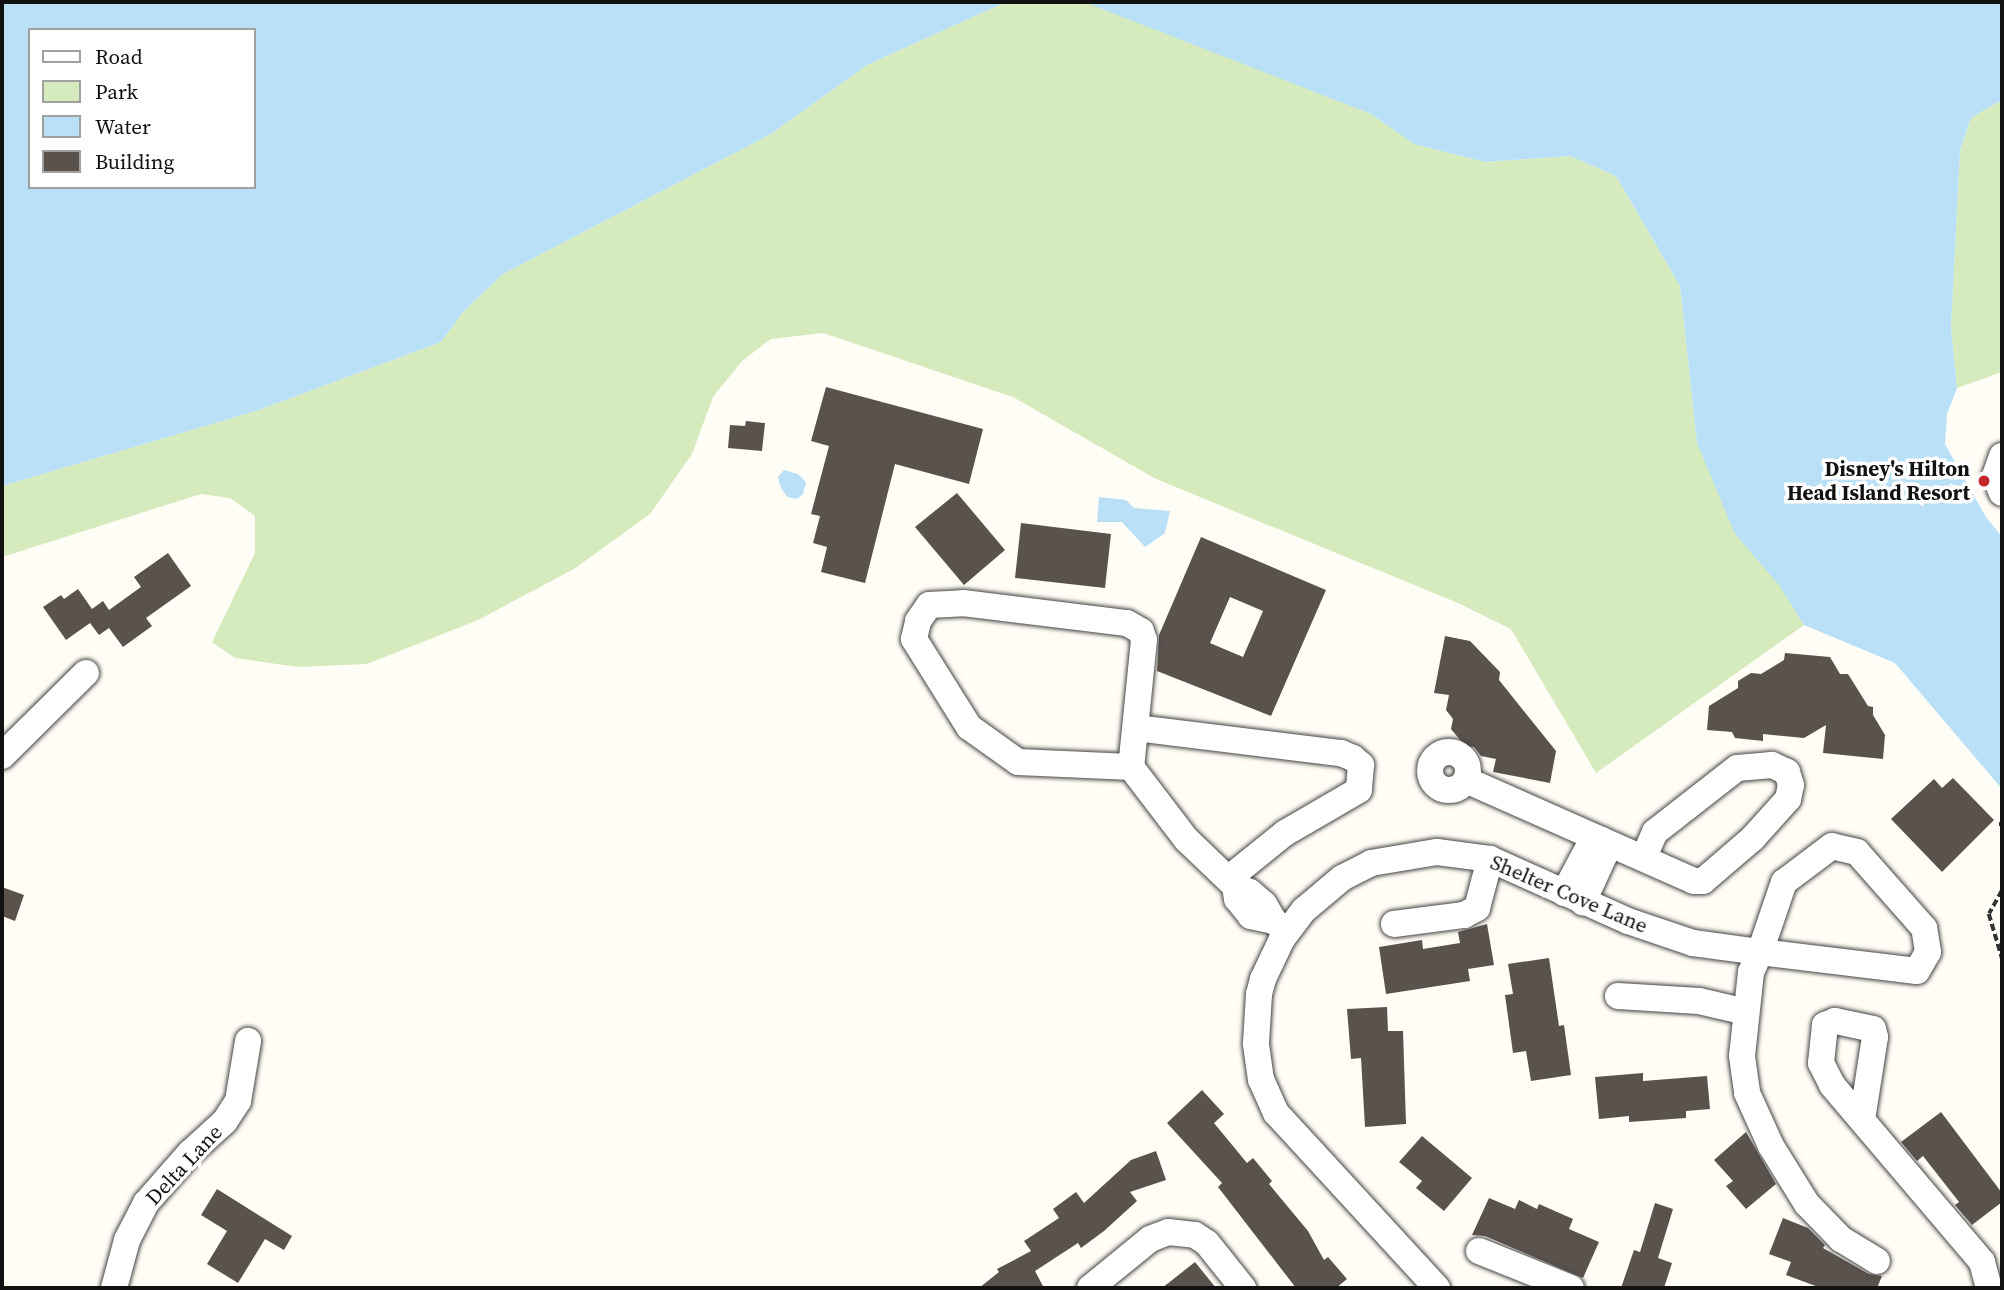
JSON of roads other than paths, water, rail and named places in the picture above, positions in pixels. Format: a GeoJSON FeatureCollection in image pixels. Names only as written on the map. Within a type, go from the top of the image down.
{"type":"FeatureCollection","features":[{"type":"Feature","properties":{"kind":"street"},"geometry":{"type":"LineString","coordinates":[[2002,456],[1995,476],[2002,494]]}},
{"type":"Feature","properties":{"kind":"street"},"geometry":{"type":"LineString","coordinates":[[1131,767],[1018,762],[969,727],[914,639],[918,621],[929,605],[944,602],[1127,623],[1141,631],[1144,640],[1131,767],[1186,839],[1231,883],[1250,892],[1265,904],[1280,927]]}},
{"type":"Feature","properties":{"kind":"street"},"geometry":{"type":"LineString","coordinates":[[2,756],[86,673]]}},
{"type":"Feature","properties":{"kind":"street"},"geometry":{"type":"LineString","coordinates":[[1136,728],[1341,753],[1353,758],[1360,765],[1359,790],[1285,833],[1231,883]]}},
{"type":"Feature","properties":{"kind":"street"},"geometry":{"type":"LineString","coordinates":[[1465,780],[1694,881],[1703,881],[1752,839],[1788,799],[1791,785],[1787,772],[1772,765],[1737,768],[1655,832],[1644,857]]}},
{"type":"Feature","properties":{"kind":"street"},"geometry":{"type":"LineString","coordinates":[[1574,897],[1588,848],[1602,841]]}},
{"type":"Feature","properties":{"kind":"street","name":"Shelter Cove Lane"},"geometry":{"type":"LineString","coordinates":[[1437,1288],[1291,1133],[1268,1098],[1261,1080],[1256,1043],[1259,994],[1280,927],[1304,910],[1327,888],[1371,863],[1395,856],[1437,852],[1490,859],[1574,897],[1693,943],[1760,952],[1917,971],[1928,952],[1924,928],[1857,852],[1832,846],[1784,882],[1760,952]]}},
{"type":"Feature","properties":{"kind":"street"},"geometry":{"type":"LineString","coordinates":[[1394,924],[1464,915],[1477,908],[1490,859]]}},
{"type":"Feature","properties":{"kind":"street"},"geometry":{"type":"LineString","coordinates":[[1760,952],[1751,972],[1742,1056],[1747,1093],[1770,1146],[1807,1204],[1841,1238],[1877,1261]]}},
{"type":"Feature","properties":{"kind":"street"},"geometry":{"type":"LineString","coordinates":[[1618,996],[1699,1001],[1746,1013]]}},
{"type":"Feature","properties":{"kind":"street","name":"Delta Lane"},"geometry":{"type":"LineString","coordinates":[[114,1288],[127,1240],[146,1203],[190,1153],[225,1121],[238,1101],[248,1041]]}},
{"type":"Feature","properties":{"kind":"street"},"geometry":{"type":"LineString","coordinates":[[1862,1120],[1982,1262],[1989,1288]]}},
{"type":"Feature","properties":{"kind":"street"},"geometry":{"type":"LineString","coordinates":[[1090,1288],[1150,1239],[1168,1232],[1195,1235],[1207,1243],[1243,1288]]}},
{"type":"Feature","properties":{"kind":"street"},"geometry":{"type":"LineString","coordinates":[[1479,1251],[1571,1288]]}},
{"type":"Feature","properties":{"kind":"water"},"geometry":{"type":"Polygon","coordinates":[[[2,2],[1006,2],[867,65],[771,134],[503,274],[463,312],[441,342],[256,411],[2,486],[2,2]]]}},
{"type":"Feature","properties":{"kind":"water"},"geometry":{"type":"Polygon","coordinates":[[[1084,2],[2002,2],[2002,102],[1971,118],[1960,151],[1951,328],[1957,388],[1947,414],[1945,444],[1986,517],[2002,537],[2002,789],[1895,663],[1804,625],[1779,585],[1735,534],[1697,443],[1680,286],[1616,176],[1570,156],[1485,162],[1414,144],[1371,114],[1084,2]]]}},
{"type":"Feature","properties":{"kind":"water"},"geometry":{"type":"Polygon","coordinates":[[[784,470],[798,474],[806,482],[803,494],[797,499],[787,497],[780,486],[778,477],[784,470]]]}},
{"type":"Feature","properties":{"kind":"water"},"geometry":{"type":"Polygon","coordinates":[[[1099,497],[1126,500],[1134,508],[1170,511],[1165,533],[1145,547],[1122,522],[1097,522],[1099,497]]]}},
{"type":"Feature","properties":{"kind":"place","name":"Disney's Hilton Head Island Resort"},"geometry":{"type":"Point","coordinates":[1984,481]}}]}
